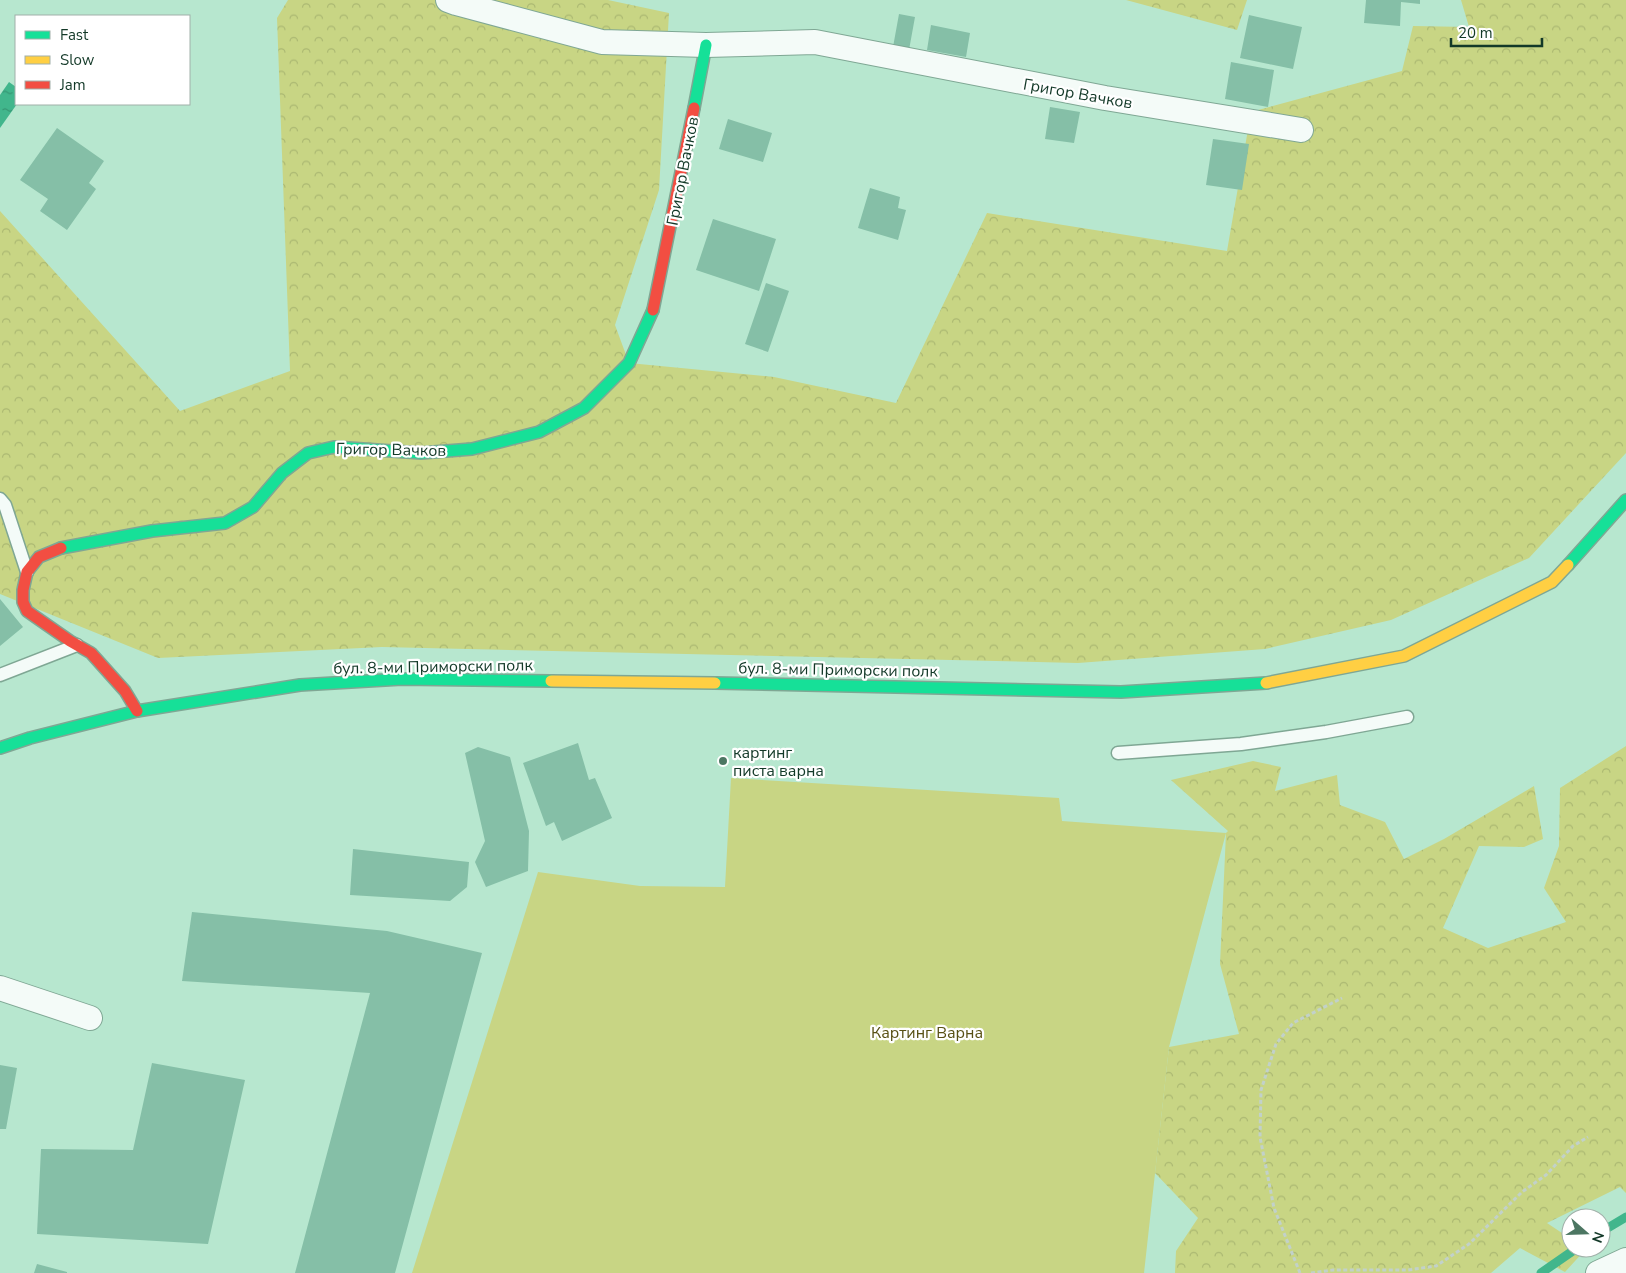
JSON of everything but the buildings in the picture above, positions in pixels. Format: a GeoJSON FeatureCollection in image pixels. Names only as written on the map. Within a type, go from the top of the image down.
{"type":"FeatureCollection","features":[{"type":"Feature","properties":{"kind":"street","name":"Григор Вачков"},"geometry":{"type":"LineString","coordinates":[[448,0],[456,4],[602,42],[706,45],[815,42],[1105,98],[1301,130]]}},
{"type":"Feature","properties":{"kind":"street","name":"Григор Вачков"},"geometry":{"type":"LineString","coordinates":[[27,572],[39,557],[57,549],[152,531],[225,523],[253,507],[282,474],[308,453],[334,447],[421,453],[472,449],[539,432],[584,408],[629,363],[655,306],[706,45]]}},
{"type":"Feature","properties":{"kind":"street","name":"бул. 8-ми Приморски полк"},"geometry":{"type":"LineString","coordinates":[[0,748],[30,738],[137,711],[300,685],[402,679],[733,683],[1121,692],[1270,683],[1404,656],[1552,582],[1626,500]]}},
{"type":"Feature","properties":{"kind":"street"},"geometry":{"type":"LineString","coordinates":[[27,572],[23,590],[23,602],[27,611],[92,653],[126,691],[137,711]]}},
{"type":"Feature","properties":{"kind":"street"},"geometry":{"type":"LineString","coordinates":[[0,988],[90,1018]]}},
{"type":"Feature","properties":{"kind":"street"},"geometry":{"type":"LineString","coordinates":[[1598,1273],[1626,1260]]}},
{"type":"Feature","properties":{"kind":"lane"},"geometry":{"type":"LineString","coordinates":[[0,499],[4,505],[27,572]]}},
{"type":"Feature","properties":{"kind":"lane"},"geometry":{"type":"LineString","coordinates":[[0,675],[78,645]]}},
{"type":"Feature","properties":{"kind":"lane"},"geometry":{"type":"LineString","coordinates":[[1118,753],[1241,744],[1326,732],[1407,717]]}},
{"type":"Feature","properties":{"kind":"path"},"geometry":{"type":"LineString","coordinates":[[1300,1273],[1274,1208],[1260,1137],[1261,1090],[1276,1044],[1293,1023],[1342,998]]}},
{"type":"Feature","properties":{"kind":"path"},"geometry":{"type":"LineString","coordinates":[[1311,1273],[1333,1270],[1408,1270],[1436,1266],[1469,1244],[1522,1192],[1546,1174],[1573,1146],[1588,1137]]}},
{"type":"Feature","properties":{"kind":"green space"},"geometry":{"type":"Polygon","coordinates":[[[288,0],[608,0],[669,13],[659,190],[615,325],[629,363],[774,377],[896,403],[987,213],[1227,251],[1251,112],[1402,71],[1413,26],[1469,27],[1461,0],[1626,0],[1626,453],[1529,558],[1391,620],[1265,649],[1078,663],[382,647],[158,658],[0,594],[0,211],[180,411],[290,371],[277,18],[288,0]]]}},
{"type":"Feature","properties":{"kind":"green space"},"geometry":{"type":"Polygon","coordinates":[[[1126,0],[1247,0],[1237,30],[1126,0]]]}},
{"type":"Feature","properties":{"kind":"green space"},"geometry":{"type":"Polygon","coordinates":[[[1626,746],[1626,1193],[1620,1187],[1577,1208],[1561,1208],[1561,1216],[1547,1223],[1561,1232],[1561,1258],[1578,1258],[1565,1272],[1520,1248],[1491,1273],[1175,1273],[1176,1251],[1198,1218],[1155,1173],[1169,1047],[1239,1034],[1220,964],[1226,833],[1228,831],[1171,780],[1253,761],[1281,767],[1275,791],[1337,775],[1340,805],[1385,822],[1404,859],[1444,839],[1534,786],[1543,839],[1524,847],[1479,846],[1443,928],[1488,948],[1566,922],[1544,888],[1559,846],[1560,788],[1626,746]]]}},
{"type":"Feature","properties":{"kind":"green space","name":"Картинг Варна"},"geometry":{"type":"Polygon","coordinates":[[[731,778],[1059,798],[1062,821],[1226,833],[1169,1047],[1144,1273],[412,1273],[538,872],[640,886],[725,887],[731,778]]]}},
{"type":"Feature","properties":{"kind":"water"},"geometry":{"type":"Polygon","coordinates":[[[9,82],[15,86],[16,105],[0,128],[0,95],[9,82]]]}},
{"type":"Feature","properties":{"kind":"waterway"},"geometry":{"type":"LineString","coordinates":[[1611,1226],[1626,1217]]}},
{"type":"Feature","properties":{"kind":"waterway"},"geometry":{"type":"LineString","coordinates":[[1541,1273],[1563,1258]]}},
{"type":"Feature","properties":{"kind":"traffic: fast"},"geometry":{"type":"LineString","coordinates":[[694,108],[706,45]]}},
{"type":"Feature","properties":{"kind":"traffic: fast"},"geometry":{"type":"LineString","coordinates":[[61,548],[152,531],[225,523],[253,507],[282,473],[308,453],[334,447],[421,453],[472,449],[539,432],[584,408],[629,363],[653,310]]}},
{"type":"Feature","properties":{"kind":"traffic: fast"},"geometry":{"type":"LineString","coordinates":[[1568,565],[1626,500]]}},
{"type":"Feature","properties":{"kind":"traffic: fast"},"geometry":{"type":"LineString","coordinates":[[0,748],[30,738],[137,711],[300,685],[402,679],[551,681]]}},
{"type":"Feature","properties":{"kind":"traffic: fast"},"geometry":{"type":"LineString","coordinates":[[715,683],[1121,692],[1266,683]]}},
{"type":"Feature","properties":{"kind":"traffic: slow"},"geometry":{"type":"LineString","coordinates":[[1266,683],[1404,656],[1552,582],[1568,565]]}},
{"type":"Feature","properties":{"kind":"traffic: slow"},"geometry":{"type":"LineString","coordinates":[[551,681],[715,683]]}},
{"type":"Feature","properties":{"kind":"traffic: jam"},"geometry":{"type":"LineString","coordinates":[[653,310],[694,108]]}},
{"type":"Feature","properties":{"kind":"traffic: jam"},"geometry":{"type":"LineString","coordinates":[[61,548],[39,557],[27,572],[23,590],[23,602],[27,611],[91,653],[125,691],[137,711]]}},
{"type":"Feature","properties":{"kind":"place","name":"картинг писта варна"},"geometry":{"type":"Point","coordinates":[723,761]}}]}
